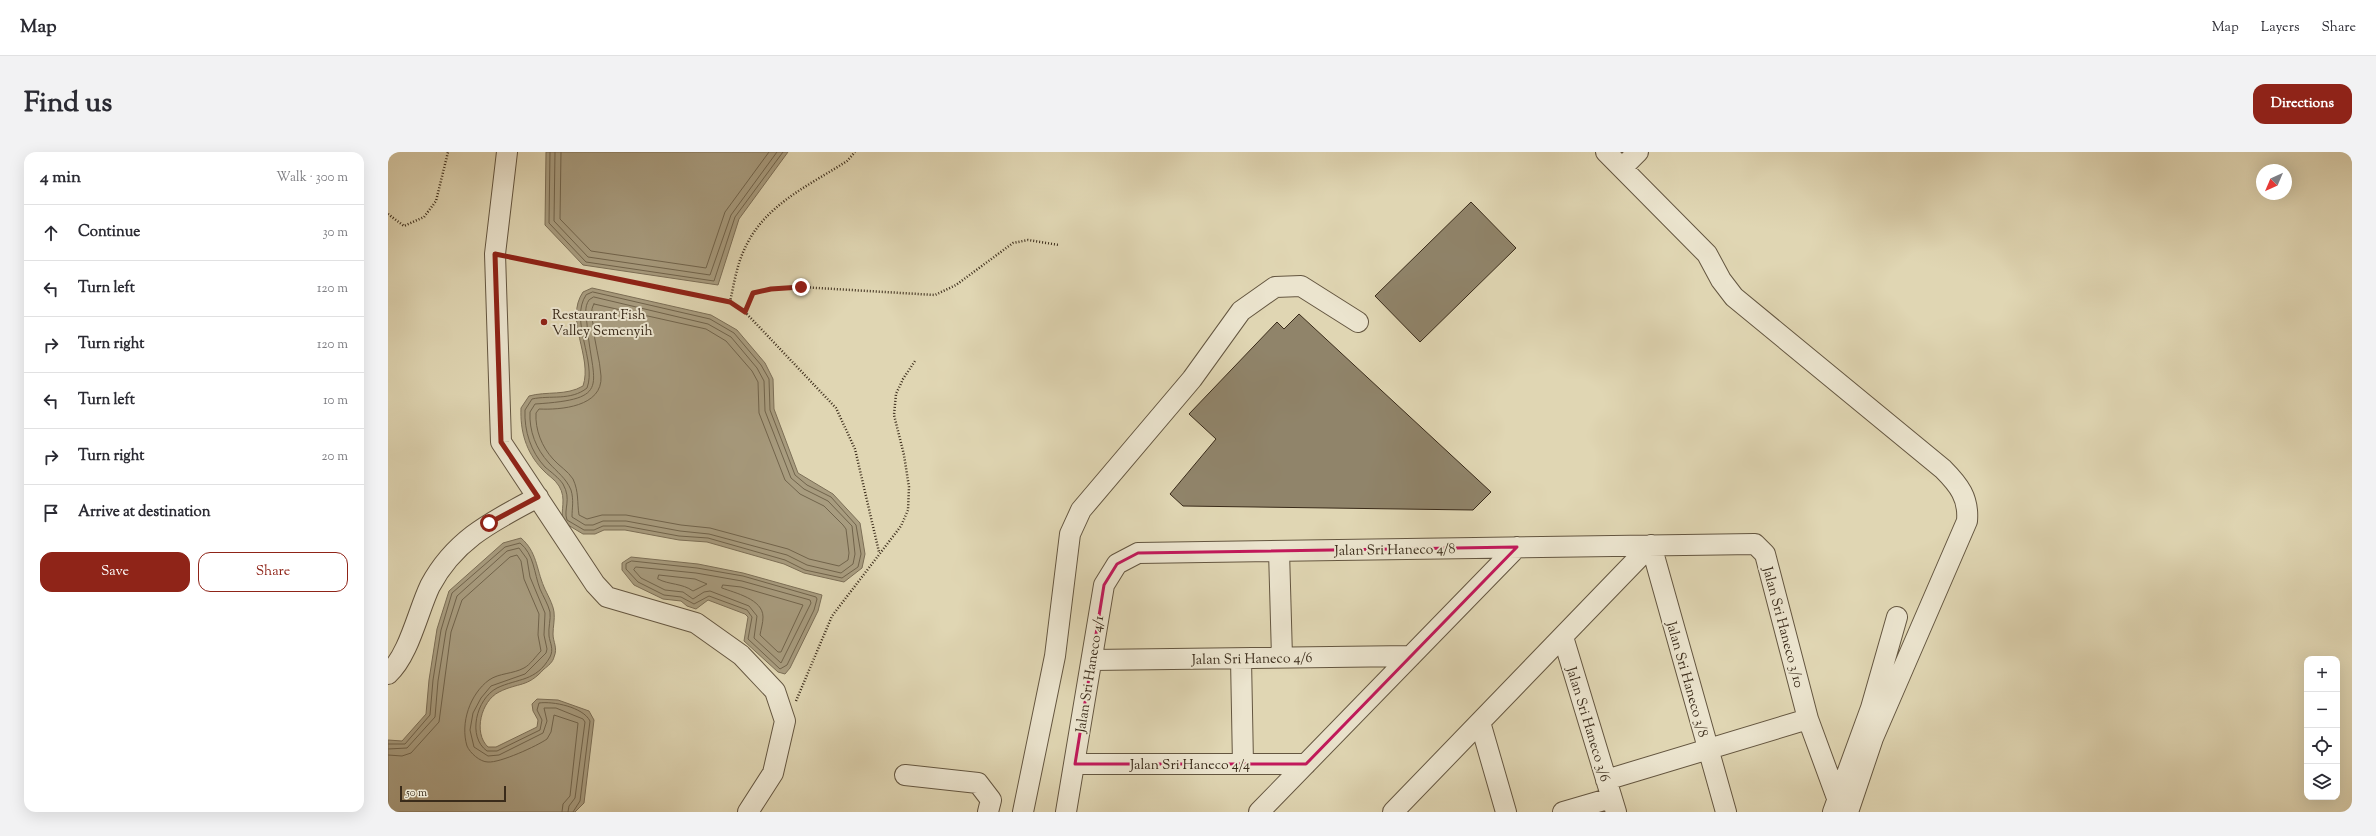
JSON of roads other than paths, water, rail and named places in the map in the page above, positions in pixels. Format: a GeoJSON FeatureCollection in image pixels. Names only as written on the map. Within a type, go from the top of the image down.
{"type":"FeatureCollection","features":[{"type":"Feature","properties":{"kind":"street"},"geometry":{"type":"LineString","coordinates":[[507,152],[495,254],[501,442],[595,584],[607,597],[696,623],[741,655],[776,691],[785,721],[773,773],[748,812]]}},
{"type":"Feature","properties":{"kind":"street"},"geometry":{"type":"LineString","coordinates":[[1606,152],[1707,254],[1721,280],[1734,297],[1944,469],[1961,487],[1968,507],[1967,521],[1873,738],[1840,807]]}},
{"type":"Feature","properties":{"kind":"street"},"geometry":{"type":"LineString","coordinates":[[1622,168],[1638,152]]}},
{"type":"Feature","properties":{"kind":"street"},"geometry":{"type":"LineString","coordinates":[[1023,812],[1055,656],[1070,534],[1081,510],[1192,379],[1241,311],[1275,287],[1300,286],[1358,322]]}},
{"type":"Feature","properties":{"kind":"street"},"geometry":{"type":"LineString","coordinates":[[388,674],[408,643],[430,587],[450,554],[489,523],[538,497]]}},
{"type":"Feature","properties":{"kind":"street","name":"Jalan Sri Haneco 3/10"},"geometry":{"type":"LineString","coordinates":[[1651,545],[1755,544],[1765,554],[1808,719],[1840,807]]}},
{"type":"Feature","properties":{"kind":"street"},"geometry":{"type":"LineString","coordinates":[[1393,812],[1651,545]]}},
{"type":"Feature","properties":{"kind":"street","name":"Jalan Sri Haneco 4/8"},"geometry":{"type":"LineString","coordinates":[[1138,553],[1651,545]]}},
{"type":"Feature","properties":{"kind":"street","name":"Jalan Sri Haneco 3/8"},"geometry":{"type":"LineString","coordinates":[[1651,545],[1726,812]]}},
{"type":"Feature","properties":{"kind":"street"},"geometry":{"type":"LineString","coordinates":[[1260,812],[1517,548]]}},
{"type":"Feature","properties":{"kind":"street"},"geometry":{"type":"LineString","coordinates":[[1279,551],[1282,657]]}},
{"type":"Feature","properties":{"kind":"street","name":"Jalan Sri Haneco 4/1"},"geometry":{"type":"LineString","coordinates":[[1066,812],[1104,585],[1117,564],[1138,553]]}},
{"type":"Feature","properties":{"kind":"street"},"geometry":{"type":"LineString","coordinates":[[1840,807],[1871,708],[1897,617]]}},
{"type":"Feature","properties":{"kind":"street","name":"Jalan Sri Haneco 3/6"},"geometry":{"type":"LineString","coordinates":[[1563,636],[1611,797]]}},
{"type":"Feature","properties":{"kind":"street","name":"Jalan Sri Haneco 4/6"},"geometry":{"type":"LineString","coordinates":[[1092,660],[1411,656]]}},
{"type":"Feature","properties":{"kind":"street"},"geometry":{"type":"LineString","coordinates":[[1241,658],[1243,764]]}},
{"type":"Feature","properties":{"kind":"street"},"geometry":{"type":"LineString","coordinates":[[1563,812],[1611,797],[1707,748],[1808,719]]}},
{"type":"Feature","properties":{"kind":"street"},"geometry":{"type":"LineString","coordinates":[[1480,722],[1506,812]]}},
{"type":"Feature","properties":{"kind":"street","name":"Jalan Sri Haneco 4/4"},"geometry":{"type":"LineString","coordinates":[[1074,764],[1306,764]]}},
{"type":"Feature","properties":{"kind":"street"},"geometry":{"type":"LineString","coordinates":[[905,776],[978,783],[991,800],[988,812]]}},
{"type":"Feature","properties":{"kind":"water"},"geometry":{"type":"Polygon","coordinates":[[[546,152],[788,152],[739,219],[718,285],[583,265],[545,225],[546,152]]]}},
{"type":"Feature","properties":{"kind":"water"},"geometry":{"type":"Polygon","coordinates":[[[592,288],[711,315],[737,330],[765,363],[773,379],[774,409],[798,473],[833,494],[860,523],[865,554],[862,568],[844,582],[804,573],[784,564],[707,542],[679,540],[625,530],[604,530],[595,534],[583,534],[563,522],[563,495],[559,486],[536,462],[528,448],[523,433],[521,408],[529,396],[570,391],[583,386],[585,363],[576,314],[578,303],[583,292],[592,288]]]}},
{"type":"Feature","properties":{"kind":"water"},"geometry":{"type":"Polygon","coordinates":[[[521,538],[530,549],[536,561],[541,580],[551,602],[554,617],[553,637],[555,654],[550,664],[533,679],[523,684],[506,689],[493,696],[488,702],[481,718],[481,734],[483,741],[488,747],[496,747],[537,727],[538,720],[533,711],[532,704],[537,699],[558,700],[589,711],[594,720],[584,803],[575,812],[388,812],[388,740],[402,741],[426,714],[429,680],[437,629],[449,591],[503,543],[521,538]]]}},
{"type":"Feature","properties":{"kind":"water"},"geometry":{"type":"Polygon","coordinates":[[[631,557],[698,564],[743,573],[822,595],[818,611],[790,668],[785,674],[778,672],[744,641],[748,617],[745,614],[708,600],[696,609],[687,606],[681,601],[663,599],[634,585],[622,570],[622,563],[631,557]]]}},
{"type":"Feature","properties":{"kind":"place","name":"Restaurant Fish Valley Semenyih"},"geometry":{"type":"Point","coordinates":[544,322]}}]}
